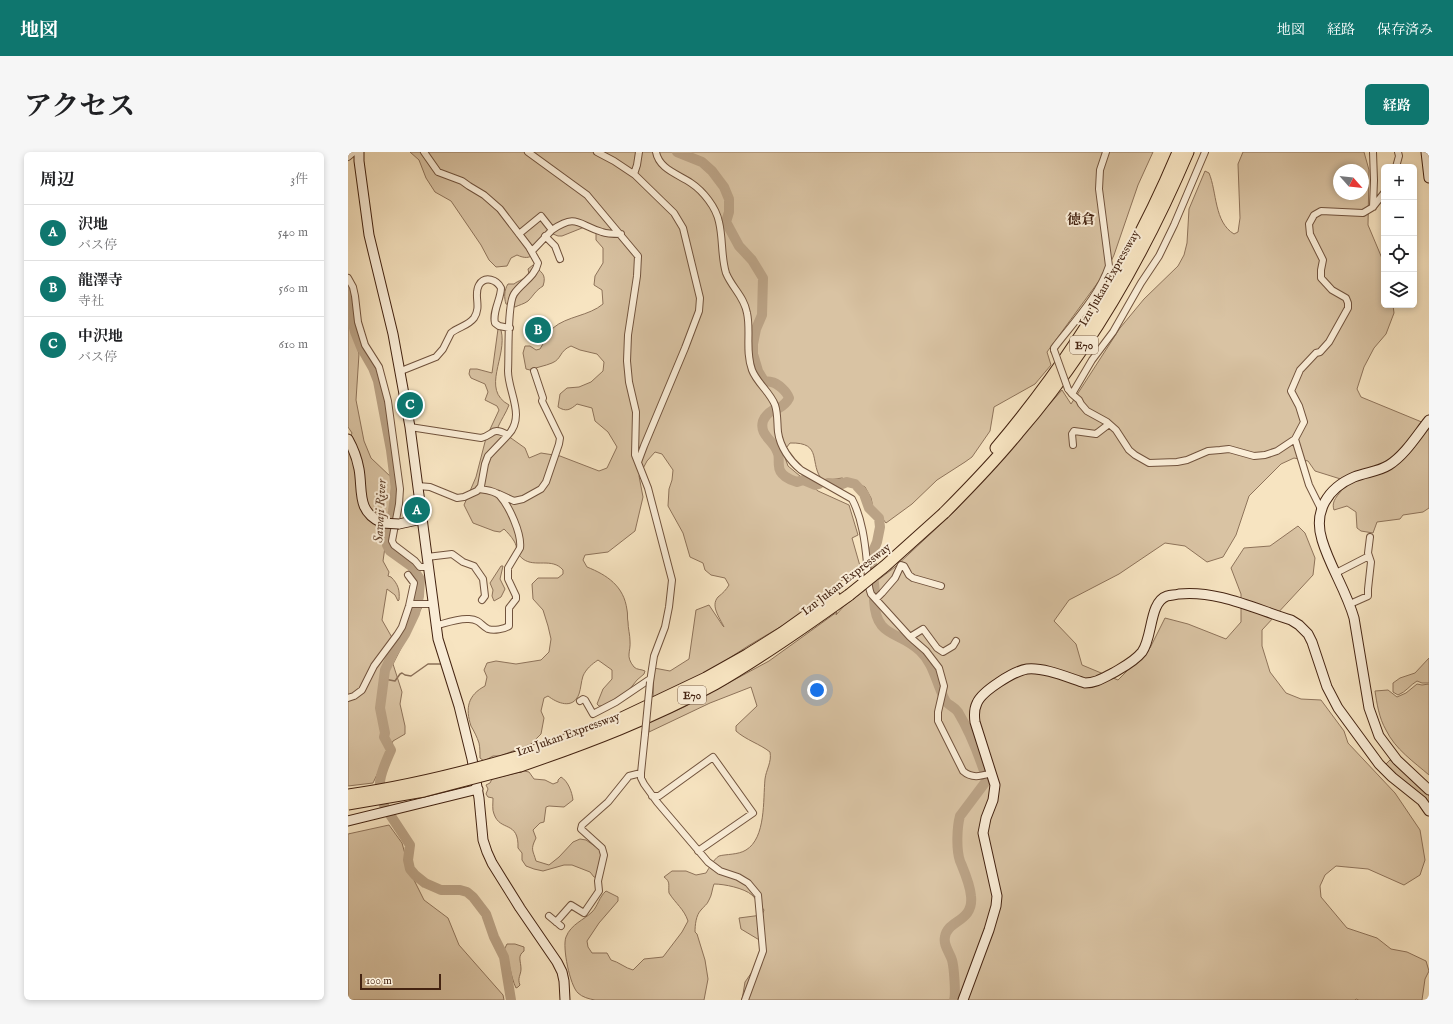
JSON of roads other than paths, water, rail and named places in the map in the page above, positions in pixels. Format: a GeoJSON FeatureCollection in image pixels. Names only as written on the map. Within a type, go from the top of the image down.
{"type":"FeatureCollection","features":[{"type":"Feature","properties":{"kind":"highway","name":"Izu Jukan Expressway"},"geometry":{"type":"LineString","coordinates":[[942,510],[1036,398],[1067,357],[1099,307],[1126,260],[1150,214],[1178,152]]}},
{"type":"Feature","properties":{"kind":"highway","name":"Izu Jukan Expressway"},"geometry":{"type":"LineString","coordinates":[[348,804],[424,791],[612,733],[670,707],[714,684],[788,639],[848,592],[885,566],[942,510],[975,481],[1019,432],[1074,361],[1106,312],[1134,264],[1158,218],[1188,152]]}},
{"type":"Feature","properties":{"kind":"highway","name":"Izu Jukan Expressway"},"geometry":{"type":"LineString","coordinates":[[348,795],[518,762]]}},
{"type":"Feature","properties":{"kind":"street"},"geometry":{"type":"LineString","coordinates":[[348,157],[354,152]]}},
{"type":"Feature","properties":{"kind":"street"},"geometry":{"type":"LineString","coordinates":[[359,152],[369,235],[385,299],[410,428],[435,626],[464,727],[478,789],[483,840],[492,863],[520,908],[557,962],[562,972],[564,981],[565,1000]]}},
{"type":"Feature","properties":{"kind":"street"},"geometry":{"type":"LineString","coordinates":[[418,486],[430,487],[456,498],[473,493],[479,489],[482,482],[488,456],[508,435],[515,424],[515,403],[509,377],[510,306],[512,298],[517,290],[532,276],[538,267],[537,259],[532,251],[500,209],[488,198],[462,181],[438,172],[424,152]]}},
{"type":"Feature","properties":{"kind":"street"},"geometry":{"type":"LineString","coordinates":[[528,152],[587,194],[636,252],[639,260],[628,335],[627,361],[629,382],[636,412],[635,455],[648,488],[672,580],[665,627],[654,656],[650,680],[641,778],[652,796],[708,862],[720,870],[738,877],[748,883],[758,895],[763,952],[745,1000]]}},
{"type":"Feature","properties":{"kind":"street"},"geometry":{"type":"LineString","coordinates":[[597,152],[634,174],[669,208],[680,222],[692,265],[700,305],[686,348],[638,462]]}},
{"type":"Feature","properties":{"kind":"street"},"geometry":{"type":"LineString","coordinates":[[634,174],[638,165],[639,152]]}},
{"type":"Feature","properties":{"kind":"street"},"geometry":{"type":"LineString","coordinates":[[656,152],[660,163],[691,183],[702,193],[716,212],[719,220],[726,270],[732,284],[741,295],[748,314],[748,356],[752,369],[776,406],[778,434],[787,456],[801,470],[852,499],[861,524],[864,539],[869,588],[876,599],[910,637],[926,651],[939,668],[944,686],[938,712],[938,721],[963,771],[966,774],[976,777],[992,773]]}},
{"type":"Feature","properties":{"kind":"street"},"geometry":{"type":"LineString","coordinates":[[1106,152],[1100,170],[1099,189],[1109,266],[1106,276],[1095,293],[1054,350],[1070,392],[1079,400],[1087,411],[1116,430],[1129,450],[1135,455],[1154,463],[1182,461],[1208,451],[1229,449],[1254,456],[1265,455],[1277,451],[1295,439],[1304,422],[1299,406],[1291,391],[1295,380],[1300,370],[1329,342],[1348,308],[1346,298],[1332,290],[1321,278],[1322,260],[1310,234],[1310,224],[1314,215],[1321,211],[1363,213],[1373,207],[1381,197]]}},
{"type":"Feature","properties":{"kind":"street"},"geometry":{"type":"LineString","coordinates":[[1070,392],[1112,332],[1158,256],[1174,225],[1205,152]]}},
{"type":"Feature","properties":{"kind":"street"},"geometry":{"type":"LineString","coordinates":[[1373,152],[1373,207]]}},
{"type":"Feature","properties":{"kind":"street"},"geometry":{"type":"LineString","coordinates":[[1397,164],[1399,156],[1398,152]]}},
{"type":"Feature","properties":{"kind":"street"},"geometry":{"type":"LineString","coordinates":[[1426,152],[1429,178]]}},
{"type":"Feature","properties":{"kind":"street"},"geometry":{"type":"LineString","coordinates":[[519,234],[540,216],[552,230]]}},
{"type":"Feature","properties":{"kind":"street"},"geometry":{"type":"LineString","coordinates":[[532,251],[552,230],[566,221],[578,222],[602,232],[621,234]]}},
{"type":"Feature","properties":{"kind":"street"},"geometry":{"type":"LineString","coordinates":[[546,236],[555,246],[560,259]]}},
{"type":"Feature","properties":{"kind":"street"},"geometry":{"type":"LineString","coordinates":[[348,278],[353,287],[358,322],[366,345],[379,367],[388,401],[400,489],[399,504],[392,541],[394,545],[415,561],[420,568],[428,567]]}},
{"type":"Feature","properties":{"kind":"street"},"geometry":{"type":"LineString","coordinates":[[400,371],[436,357],[443,349],[451,333],[467,325],[471,321],[475,316],[478,307],[477,289],[481,282],[486,280],[490,279],[497,281],[501,288],[494,323],[499,326],[510,328]]}},
{"type":"Feature","properties":{"kind":"street"},"geometry":{"type":"LineString","coordinates":[[479,489],[499,494],[514,501],[523,499],[541,489],[546,482],[560,438],[542,401],[543,398],[534,371]]}},
{"type":"Feature","properties":{"kind":"street"},"geometry":{"type":"LineString","coordinates":[[1429,420],[1397,459],[1388,466],[1356,476],[1340,484],[1326,498],[1320,520],[1322,540],[1350,604],[1369,708],[1379,736],[1397,760],[1429,790]]}},
{"type":"Feature","properties":{"kind":"street"},"geometry":{"type":"LineString","coordinates":[[1073,445],[1072,434],[1074,431],[1096,434],[1109,424]]}},
{"type":"Feature","properties":{"kind":"street"},"geometry":{"type":"LineString","coordinates":[[410,428],[481,438],[495,431],[508,435]]}},
{"type":"Feature","properties":{"kind":"street"},"geometry":{"type":"LineString","coordinates":[[348,439],[359,467],[364,508],[373,518],[382,523],[399,524],[422,519]]}},
{"type":"Feature","properties":{"kind":"street"},"geometry":{"type":"LineString","coordinates":[[1295,439],[1309,486],[1322,509]]}},
{"type":"Feature","properties":{"kind":"street"},"geometry":{"type":"LineString","coordinates":[[435,626],[466,619],[478,621],[491,630],[509,626],[509,608],[516,599],[516,596],[508,579],[508,568],[519,551],[521,544],[514,520],[499,494]]}},
{"type":"Feature","properties":{"kind":"street"},"geometry":{"type":"LineString","coordinates":[[1350,604],[1368,596],[1371,562],[1369,556],[1370,537]]}},
{"type":"Feature","properties":{"kind":"street"},"geometry":{"type":"LineString","coordinates":[[427,557],[452,554],[463,562],[474,566],[484,580],[485,596],[482,600]]}},
{"type":"Feature","properties":{"kind":"street"},"geometry":{"type":"LineString","coordinates":[[1336,573],[1369,556]]}},
{"type":"Feature","properties":{"kind":"street"},"geometry":{"type":"LineString","coordinates":[[876,599],[895,578],[901,565],[904,566],[909,575],[913,578],[941,586]]}},
{"type":"Feature","properties":{"kind":"street"},"geometry":{"type":"LineString","coordinates":[[348,698],[354,696],[362,690],[374,666],[402,627],[415,604],[414,583],[408,575]]}},
{"type":"Feature","properties":{"kind":"street"},"geometry":{"type":"LineString","coordinates":[[963,1000],[989,930],[996,906],[996,886],[983,832],[986,818],[994,800],[995,785],[975,717],[976,705],[984,694],[1020,671],[1028,669],[1046,672],[1091,684],[1130,663],[1142,652],[1146,645],[1156,607],[1162,598],[1168,596],[1202,593],[1221,597],[1291,620],[1304,629],[1312,642],[1327,687],[1338,708],[1379,764],[1392,777],[1422,801],[1429,811]]}},
{"type":"Feature","properties":{"kind":"street"},"geometry":{"type":"LineString","coordinates":[[415,604],[433,604]]}},
{"type":"Feature","properties":{"kind":"street"},"geometry":{"type":"LineString","coordinates":[[910,637],[923,629],[940,651],[943,652],[952,646],[956,641]]}},
{"type":"Feature","properties":{"kind":"street"},"geometry":{"type":"LineString","coordinates":[[580,701],[583,699],[585,700],[593,714],[616,702],[650,680]]}},
{"type":"Feature","properties":{"kind":"street"},"geometry":{"type":"LineString","coordinates":[[652,796],[658,796],[713,757],[753,813],[698,851]]}},
{"type":"Feature","properties":{"kind":"street"},"geometry":{"type":"LineString","coordinates":[[550,916],[558,924],[571,905],[584,913],[599,891],[598,881],[604,855],[602,848],[581,829],[582,825],[608,802],[629,776],[641,773]]}},
{"type":"Feature","properties":{"kind":"street"},"geometry":{"type":"LineString","coordinates":[[348,821],[478,789]]}},
{"type":"Feature","properties":{"kind":"waterway"},"geometry":{"type":"LineString","coordinates":[[677,152],[702,162],[712,171],[724,187],[729,199],[729,212],[726,222],[739,246],[752,260],[763,278],[762,315],[756,329],[753,354],[758,371],[764,381],[776,384],[782,388],[789,398],[784,405],[779,408]]}},
{"type":"Feature","properties":{"kind":"waterway","name":"Sawaji River"},"geometry":{"type":"LineString","coordinates":[[348,292],[355,332],[378,381],[391,450],[396,489],[387,545],[390,551],[411,566],[420,579],[419,596],[415,613],[385,670],[380,708],[385,733],[384,737],[391,750],[380,778],[380,792],[385,808]]}},
{"type":"Feature","properties":{"kind":"waterway"},"geometry":{"type":"LineString","coordinates":[[773,410],[768,413],[762,426],[765,434],[778,453],[779,469],[788,478],[797,482],[803,480],[815,485],[819,484]]}},
{"type":"Feature","properties":{"kind":"waterway"},"geometry":{"type":"LineString","coordinates":[[828,483],[842,484],[847,482],[855,484],[864,494],[869,508],[879,518],[880,527],[877,542],[871,556],[875,593]]}},
{"type":"Feature","properties":{"kind":"waterway"},"geometry":{"type":"LineString","coordinates":[[874,600],[876,613],[884,628],[912,644],[925,656],[929,662],[946,702],[955,708],[967,728],[987,780],[960,816],[959,821],[957,838],[958,850],[960,861],[967,878],[971,896],[971,905],[965,916],[950,927],[945,937],[946,946],[953,963],[955,987],[954,1000]]}},
{"type":"Feature","properties":{"kind":"waterway"},"geometry":{"type":"LineString","coordinates":[[384,679],[395,681],[402,673],[411,676],[428,664],[441,664]]}},
{"type":"Feature","properties":{"kind":"waterway","name":"Sawaji River"},"geometry":{"type":"LineString","coordinates":[[389,813],[410,845],[408,860],[410,869],[415,875],[425,883],[441,890],[460,890],[467,892],[473,897],[486,914],[494,937],[504,957],[511,1000]]}},
{"type":"Feature","properties":{"kind":"place","name":"龍澤寺"},"geometry":{"type":"Point","coordinates":[538,330]}},
{"type":"Feature","properties":{"kind":"place","name":"中沢地"},"geometry":{"type":"Point","coordinates":[410,405]}},
{"type":"Feature","properties":{"kind":"place","name":"沢地"},"geometry":{"type":"Point","coordinates":[417,510]}},
{"type":"Feature","properties":{"kind":"district","name":"徳倉"},"geometry":{"type":"Point","coordinates":[1081,219]}}]}
